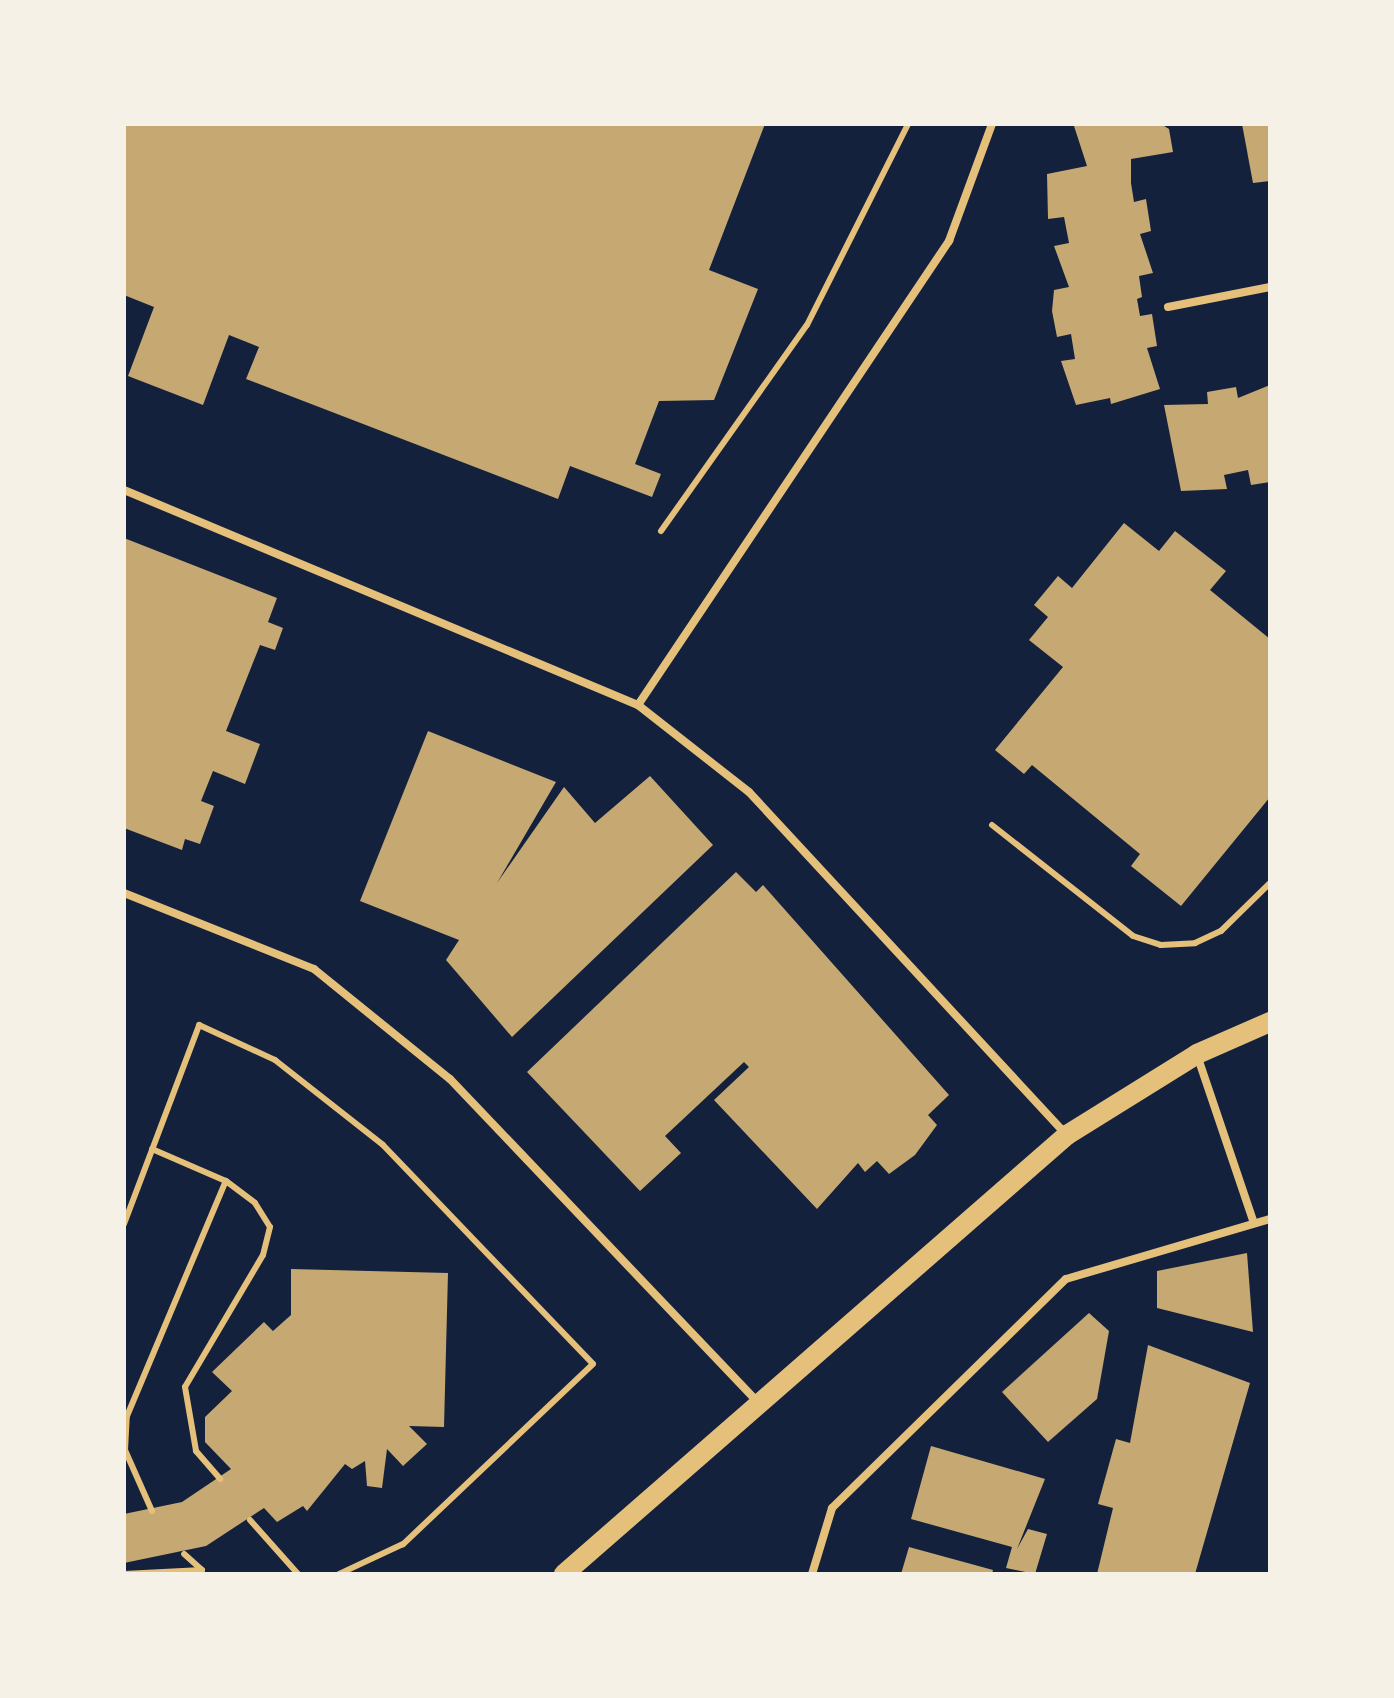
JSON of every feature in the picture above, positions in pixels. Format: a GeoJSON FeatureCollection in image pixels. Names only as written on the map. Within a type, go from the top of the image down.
{"type":"FeatureCollection","features":[{"type":"Feature","properties":{"kind":"main road"},"geometry":{"type":"LineString","coordinates":[[564,1574],[756,1400],[1067,1135],[1197,1054],[1270,1022]]}},
{"type":"Feature","properties":{"kind":"street"},"geometry":{"type":"LineString","coordinates":[[638,705],[949,241],[992,124]]}},
{"type":"Feature","properties":{"kind":"street"},"geometry":{"type":"LineString","coordinates":[[1168,307],[1270,287]]}},
{"type":"Feature","properties":{"kind":"street"},"geometry":{"type":"LineString","coordinates":[[124,490],[638,705],[749,792],[1067,1135]]}},
{"type":"Feature","properties":{"kind":"street"},"geometry":{"type":"LineString","coordinates":[[124,893],[314,969],[450,1079],[756,1400]]}},
{"type":"Feature","properties":{"kind":"street"},"geometry":{"type":"LineString","coordinates":[[1197,1054],[1253,1220]]}},
{"type":"Feature","properties":{"kind":"street"},"geometry":{"type":"LineString","coordinates":[[812,1574],[832,1508],[1066,1279],[1253,1220],[1270,1219]]}},
{"type":"Feature","properties":{"kind":"lane"},"geometry":{"type":"LineString","coordinates":[[661,531],[807,325],[908,124]]}},
{"type":"Feature","properties":{"kind":"lane"},"geometry":{"type":"LineString","coordinates":[[992,825],[1133,936],[1161,945],[1195,943],[1221,931],[1270,883]]}},
{"type":"Feature","properties":{"kind":"lane"},"geometry":{"type":"LineString","coordinates":[[124,1224],[199,1025],[237,1039],[383,1145],[593,1364],[403,1544],[339,1574]]}},
{"type":"Feature","properties":{"kind":"lane"},"geometry":{"type":"LineString","coordinates":[[152,1149],[226,1181],[255,1203],[270,1227],[263,1255],[185,1387],[196,1451],[220,1479]]}},
{"type":"Feature","properties":{"kind":"lane"},"geometry":{"type":"LineString","coordinates":[[152,1511],[125,1450],[127,1416],[226,1181]]}},
{"type":"Feature","properties":{"kind":"lane"},"geometry":{"type":"LineString","coordinates":[[250,1520],[298,1574]]}},
{"type":"Feature","properties":{"kind":"lane"},"geometry":{"type":"LineString","coordinates":[[124,1574],[202,1570],[184,1554]]}},
{"type":"Feature","properties":{"kind":"building"},"geometry":{"type":"Polygon","coordinates":[[[124,124],[765,124],[709,270],[758,289],[714,400],[659,401],[635,464],[661,474],[652,497],[570,466],[558,499],[246,379],[259,347],[229,335],[203,405],[128,376],[154,307],[124,295],[124,124]]]}},
{"type":"Feature","properties":{"kind":"building"},"geometry":{"type":"Polygon","coordinates":[[[1161,124],[1169,129],[1173,152],[1131,159],[1134,202],[1146,199],[1151,231],[1140,234],[1153,273],[1139,276],[1142,297],[1137,299],[1140,316],[1152,314],[1157,346],[1147,348],[1160,389],[1111,404],[1110,398],[1076,405],[1061,361],[1075,359],[1071,334],[1057,337],[1052,311],[1054,290],[1069,287],[1054,246],[1069,243],[1064,217],[1048,219],[1047,174],[1087,166],[1074,126],[1161,124]]]}},
{"type":"Feature","properties":{"kind":"building"},"geometry":{"type":"Polygon","coordinates":[[[1242,124],[1270,124],[1270,181],[1253,183],[1242,124]]]}},
{"type":"Feature","properties":{"kind":"building"},"geometry":{"type":"Polygon","coordinates":[[[1270,385],[1270,482],[1251,485],[1248,470],[1224,475],[1227,489],[1181,491],[1164,405],[1208,404],[1207,392],[1236,387],[1238,398],[1270,385]]]}},
{"type":"Feature","properties":{"kind":"building"},"geometry":{"type":"Polygon","coordinates":[[[1124,523],[1159,551],[1175,531],[1226,571],[1210,590],[1270,639],[1270,797],[1181,906],[1131,866],[1140,854],[1032,765],[1024,774],[995,750],[1063,667],[1029,640],[1048,617],[1034,605],[1058,576],[1072,588],[1124,523]]]}},
{"type":"Feature","properties":{"kind":"building"},"geometry":{"type":"Polygon","coordinates":[[[124,538],[277,598],[268,622],[283,628],[275,650],[260,645],[226,731],[260,744],[245,784],[213,771],[201,801],[214,806],[200,844],[185,839],[182,850],[124,828],[124,538]]]}},
{"type":"Feature","properties":{"kind":"building"},"geometry":{"type":"Polygon","coordinates":[[[428,731],[556,782],[497,883],[564,787],[595,823],[650,776],[713,845],[512,1037],[446,960],[459,940],[360,901],[428,731]]]}},
{"type":"Feature","properties":{"kind":"building"},"geometry":{"type":"Polygon","coordinates":[[[736,872],[756,892],[763,885],[949,1095],[928,1115],[937,1125],[915,1155],[889,1174],[877,1161],[865,1172],[858,1163],[817,1209],[714,1100],[749,1067],[744,1062],[665,1136],[681,1153],[640,1191],[527,1072],[736,872]]]}},
{"type":"Feature","properties":{"kind":"building"},"geometry":{"type":"Polygon","coordinates":[[[1247,1253],[1253,1332],[1157,1308],[1157,1271],[1247,1253]]]}},
{"type":"Feature","properties":{"kind":"building"},"geometry":{"type":"Polygon","coordinates":[[[291,1269],[448,1273],[444,1427],[409,1426],[427,1444],[403,1466],[387,1449],[382,1488],[367,1486],[365,1461],[352,1469],[345,1464],[307,1511],[303,1506],[277,1522],[264,1508],[206,1546],[124,1563],[124,1514],[182,1502],[231,1469],[205,1442],[205,1417],[232,1391],[212,1372],[264,1322],[273,1331],[291,1315],[291,1269]]]}},
{"type":"Feature","properties":{"kind":"building"},"geometry":{"type":"Polygon","coordinates":[[[1089,1313],[1109,1331],[1097,1399],[1048,1442],[1002,1392],[1089,1313]]]}},
{"type":"Feature","properties":{"kind":"building"},"geometry":{"type":"Polygon","coordinates":[[[1148,1345],[1250,1383],[1195,1574],[1097,1574],[1113,1508],[1098,1504],[1116,1439],[1130,1443],[1148,1345]]]}},
{"type":"Feature","properties":{"kind":"building"},"geometry":{"type":"Polygon","coordinates":[[[931,1446],[1045,1479],[1017,1549],[1028,1529],[1047,1534],[1035,1574],[1006,1568],[1012,1547],[911,1519],[931,1446]]]}},
{"type":"Feature","properties":{"kind":"building"},"geometry":{"type":"Polygon","coordinates":[[[909,1547],[993,1570],[992,1574],[901,1574],[909,1547]]]}}]}
